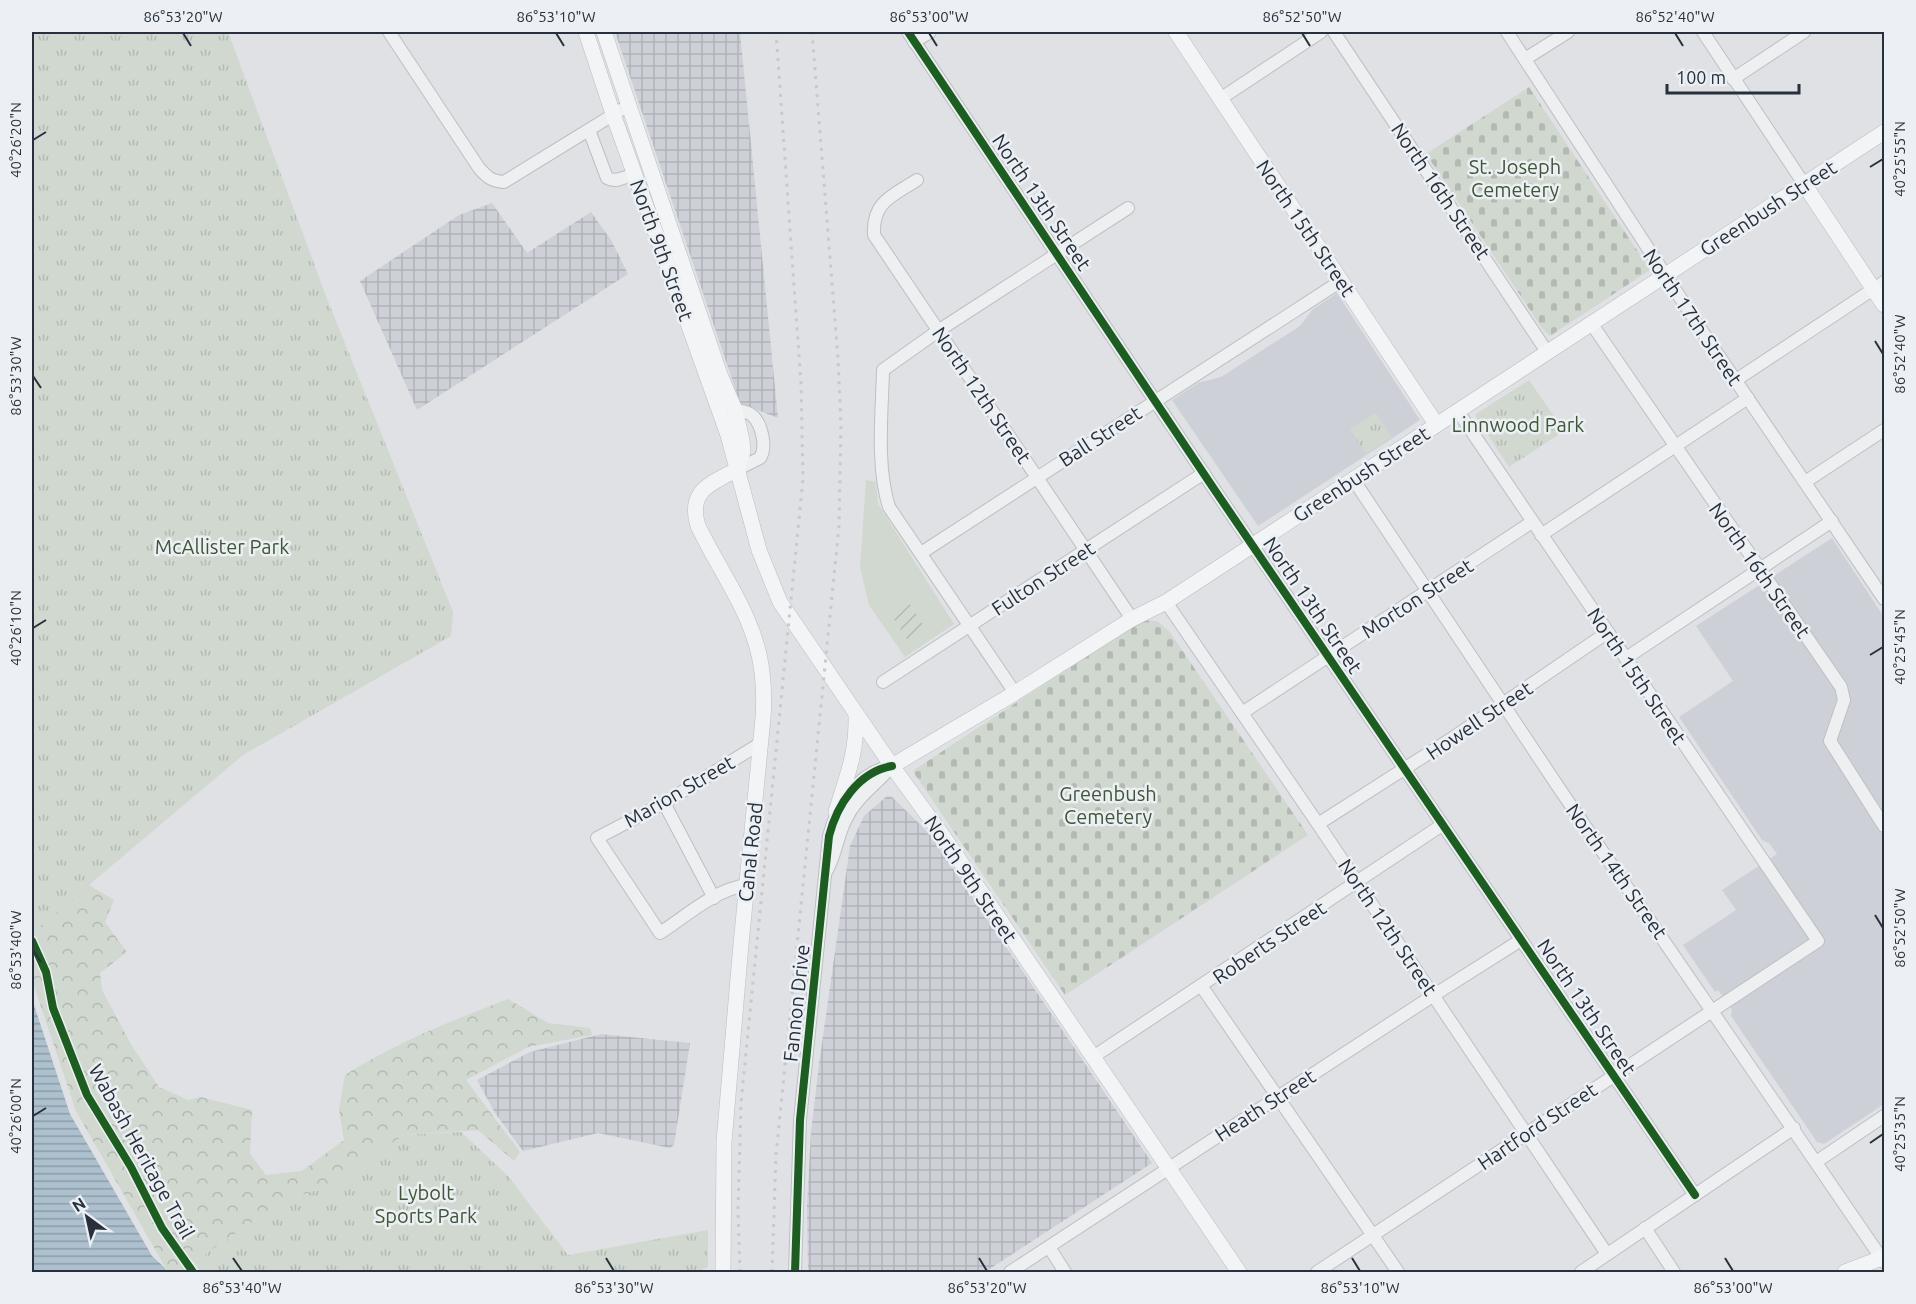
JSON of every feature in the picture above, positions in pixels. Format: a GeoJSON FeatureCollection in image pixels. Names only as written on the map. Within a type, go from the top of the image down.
{"type":"FeatureCollection","features":[{"type":"Feature","properties":{"kind":"main road","name":"North 9th Street"},"geometry":{"type":"LineString","coordinates":[[586,32],[634,174],[728,435],[759,549],[780,602],[891,766],[945,839],[1239,1272]]}},
{"type":"Feature","properties":{"kind":"main road","name":"North 9th Street"},"geometry":{"type":"LineString","coordinates":[[604,32],[720,375],[735,410],[743,451],[738,469]]}},
{"type":"Feature","properties":{"kind":"main road","name":"North 15th Street"},"geometry":{"type":"LineString","coordinates":[[1176,32],[1436,424]]}},
{"type":"Feature","properties":{"kind":"main road","name":"Greenbush Street"},"geometry":{"type":"LineString","coordinates":[[891,766],[1015,693],[1132,619],[1166,602],[1884,132]]}},
{"type":"Feature","properties":{"kind":"main road"},"geometry":{"type":"LineString","coordinates":[[1804,184],[1879,286],[1884,305]]}},
{"type":"Feature","properties":{"kind":"main road","name":"Canal Road"},"geometry":{"type":"LineString","coordinates":[[723,1272],[724,1142],[764,693],[758,650],[742,606],[704,538],[695,516],[695,503],[700,493],[709,485],[738,469]]}},
{"type":"Feature","properties":{"kind":"main road"},"geometry":{"type":"LineString","coordinates":[[836,812],[854,755],[856,714]]}},
{"type":"Feature","properties":{"kind":"main road"},"geometry":{"type":"LineString","coordinates":[[1845,1272],[1884,1259]]}},
{"type":"Feature","properties":{"kind":"street"},"geometry":{"type":"LineString","coordinates":[[389,32],[487,178],[504,182],[629,105]]}},
{"type":"Feature","properties":{"kind":"street"},"geometry":{"type":"LineString","coordinates":[[911,37],[930,32]]}},
{"type":"Feature","properties":{"kind":"street"},"geometry":{"type":"LineString","coordinates":[[1220,99],[1321,32]]}},
{"type":"Feature","properties":{"kind":"street","name":"North 16th Street"},"geometry":{"type":"LineString","coordinates":[[1334,32],[1547,352]]}},
{"type":"Feature","properties":{"kind":"street","name":"North 17th Street"},"geometry":{"type":"LineString","coordinates":[[1507,32],[1748,398],[1832,521],[1880,583],[1884,598]]}},
{"type":"Feature","properties":{"kind":"street"},"geometry":{"type":"LineString","coordinates":[[1525,59],[1568,32]]}},
{"type":"Feature","properties":{"kind":"street"},"geometry":{"type":"LineString","coordinates":[[1703,32],[1804,184]]}},
{"type":"Feature","properties":{"kind":"street"},"geometry":{"type":"LineString","coordinates":[[1733,79],[1804,32]]}},
{"type":"Feature","properties":{"kind":"street","name":"North 13th Street"},"geometry":{"type":"LineString","coordinates":[[911,37],[1442,825],[1695,1195]]}},
{"type":"Feature","properties":{"kind":"street"},"geometry":{"type":"LineString","coordinates":[[589,129],[607,178],[617,180],[634,174]]}},
{"type":"Feature","properties":{"kind":"street","name":"North 12th Street"},"geometry":{"type":"LineString","coordinates":[[917,180],[884,201],[878,208],[873,222],[874,235],[1132,619]]}},
{"type":"Feature","properties":{"kind":"street"},"geometry":{"type":"LineString","coordinates":[[1015,693],[889,507],[884,491],[883,370],[938,331],[1128,208]]}},
{"type":"Feature","properties":{"kind":"street","name":"Ball Street"},"geometry":{"type":"LineString","coordinates":[[921,553],[1341,281]]}},
{"type":"Feature","properties":{"kind":"street"},"geometry":{"type":"LineString","coordinates":[[1736,380],[1879,286]]}},
{"type":"Feature","properties":{"kind":"street","name":"North 16th Street"},"geometry":{"type":"LineString","coordinates":[[1591,323],[1843,691],[1844,699],[1830,741],[1884,826]]}},
{"type":"Feature","properties":{"kind":"street"},"geometry":{"type":"LineString","coordinates":[[1541,535],[1748,398]]}},
{"type":"Feature","properties":{"kind":"street","name":"North 15th Street"},"geometry":{"type":"LineString","coordinates":[[1457,410],[1818,941]]}},
{"type":"Feature","properties":{"kind":"street"},"geometry":{"type":"LineString","coordinates":[[1805,482],[1884,430]]}},
{"type":"Feature","properties":{"kind":"street","name":"Fulton Street"},"geometry":{"type":"LineString","coordinates":[[883,682],[1204,473]]}},
{"type":"Feature","properties":{"kind":"street","name":"North 14th Street"},"geometry":{"type":"LineString","coordinates":[[1353,479],[1561,791],[1884,1259]]}},
{"type":"Feature","properties":{"kind":"street"},"geometry":{"type":"LineString","coordinates":[[1626,658],[1832,521]]}},
{"type":"Feature","properties":{"kind":"street","name":"Morton Street"},"geometry":{"type":"LineString","coordinates":[[1242,713],[1532,522]]}},
{"type":"Feature","properties":{"kind":"street","name":"North 12th Street"},"geometry":{"type":"LineString","coordinates":[[1166,602],[1434,994],[1607,1254]]}},
{"type":"Feature","properties":{"kind":"street","name":"Howell Street"},"geometry":{"type":"LineString","coordinates":[[1318,824],[1405,769],[1608,632]]}},
{"type":"Feature","properties":{"kind":"street","name":"Marion Street"},"geometry":{"type":"LineString","coordinates":[[714,898],[660,933],[597,838],[664,803],[760,743]]}},
{"type":"Feature","properties":{"kind":"street","name":"Fannon Drive"},"geometry":{"type":"LineString","coordinates":[[795,1272],[800,1120],[829,836],[836,812],[853,789],[878,769],[891,766]]}},
{"type":"Feature","properties":{"kind":"street","name":"Fannon Drive"},"geometry":{"type":"LineString","coordinates":[[826,872],[834,860],[836,844],[853,806],[891,766]]}},
{"type":"Feature","properties":{"kind":"street"},"geometry":{"type":"LineString","coordinates":[[664,803],[714,898],[736,887],[747,885]]}},
{"type":"Feature","properties":{"kind":"street","name":"Roberts Street"},"geometry":{"type":"LineString","coordinates":[[1094,1057],[1442,825]]}},
{"type":"Feature","properties":{"kind":"street","name":"Heath Street"},"geometry":{"type":"LineString","coordinates":[[1010,1272],[1434,994],[1521,940]]}},
{"type":"Feature","properties":{"kind":"street","name":"Hartford Street"},"geometry":{"type":"LineString","coordinates":[[1317,1272],[1818,941]]}},
{"type":"Feature","properties":{"kind":"street"},"geometry":{"type":"LineString","coordinates":[[1202,987],[1398,1272]]}},
{"type":"Feature","properties":{"kind":"street"},"geometry":{"type":"LineString","coordinates":[[1816,1162],[1884,1116]]}},
{"type":"Feature","properties":{"kind":"street"},"geometry":{"type":"LineString","coordinates":[[1581,1272],[1794,1128]]}},
{"type":"Feature","properties":{"kind":"street"},"geometry":{"type":"LineString","coordinates":[[1645,1228],[1674,1272]]}},
{"type":"Feature","properties":{"kind":"street"},"geometry":{"type":"LineString","coordinates":[[1049,1247],[1065,1272]]}},
{"type":"Feature","properties":{"kind":"shaded area"},"geometry":{"type":"Polygon","coordinates":[[[615,32],[740,32],[778,418],[740,403],[615,32]]]}},
{"type":"Feature","properties":{"kind":"shaded area"},"geometry":{"type":"Polygon","coordinates":[[[492,203],[527,253],[591,212],[611,240],[628,274],[417,410],[360,281],[459,215],[492,203]]]}},
{"type":"Feature","properties":{"kind":"shaded area"},"geometry":{"type":"Polygon","coordinates":[[[1337,293],[1420,420],[1258,526],[1172,400],[1198,383],[1221,377],[1300,326],[1312,310],[1337,293]]]}},
{"type":"Feature","properties":{"kind":"shaded area"},"geometry":{"type":"Polygon","coordinates":[[[1832,538],[1884,617],[1884,1104],[1824,1144],[1817,1142],[1731,1016],[1732,1009],[1718,990],[1715,992],[1683,945],[1736,910],[1722,890],[1777,854],[1769,843],[1762,840],[1679,717],[1733,681],[1696,626],[1832,538]]]}},
{"type":"Feature","properties":{"kind":"shaded area"},"geometry":{"type":"Polygon","coordinates":[[[887,796],[892,797],[930,834],[1152,1163],[985,1272],[808,1272],[807,1205],[811,1132],[850,846],[864,816],[887,796]]]}},
{"type":"Feature","properties":{"kind":"shaded area"},"geometry":{"type":"Polygon","coordinates":[[[601,1034],[690,1043],[674,1145],[670,1148],[598,1133],[523,1151],[495,1113],[477,1080],[530,1052],[601,1034]]]}},
{"type":"Feature","properties":{"kind":"green space","name":"McAllister Park"},"geometry":{"type":"Polygon","coordinates":[[[32,32],[228,32],[326,296],[453,612],[451,636],[243,755],[32,933],[32,32]]]}},
{"type":"Feature","properties":{"kind":"green space","name":"St. Joseph Cemetery"},"geometry":{"type":"Polygon","coordinates":[[[1529,87],[1650,270],[1550,336],[1542,328],[1426,154],[1529,87]]]}},
{"type":"Feature","properties":{"kind":"green space","name":"Linnwood Park"},"geometry":{"type":"Polygon","coordinates":[[[1529,380],[1564,431],[1509,467],[1476,414],[1529,380]]]}},
{"type":"Feature","properties":{"kind":"green space"},"geometry":{"type":"Polygon","coordinates":[[[1376,413],[1392,437],[1366,454],[1350,429],[1376,413]]]}},
{"type":"Feature","properties":{"kind":"green space"},"geometry":{"type":"Polygon","coordinates":[[[866,480],[876,482],[878,504],[954,624],[905,657],[869,605],[860,567],[866,480]]]}},
{"type":"Feature","properties":{"kind":"green space"},"geometry":{"type":"Polygon","coordinates":[[[910,604],[926,629],[908,641],[892,616],[910,604]]]}},
{"type":"Feature","properties":{"kind":"green space","name":"Greenbush Cemetery"},"geometry":{"type":"Polygon","coordinates":[[[1142,620],[1157,621],[1169,631],[1308,835],[1065,995],[914,770],[1142,620]]]}},
{"type":"Feature","properties":{"kind":"green space"},"geometry":{"type":"Polygon","coordinates":[[[89,885],[114,900],[105,922],[127,952],[100,973],[102,990],[132,1046],[159,1087],[188,1100],[201,1097],[252,1110],[250,1154],[266,1175],[302,1171],[344,1140],[339,1110],[345,1075],[384,1052],[445,1024],[508,999],[548,1023],[590,1028],[592,1035],[528,1047],[466,1080],[520,1152],[514,1161],[478,1130],[404,1135],[331,1185],[282,1202],[194,1262],[182,1264],[187,1272],[168,1272],[76,1111],[32,980],[32,933],[89,885]]]}},
{"type":"Feature","properties":{"kind":"green space","name":"Lybolt Sports Park"},"geometry":{"type":"Polygon","coordinates":[[[461,1132],[508,1176],[568,1255],[708,1230],[708,1267],[697,1272],[201,1272],[194,1262],[282,1202],[331,1185],[404,1135],[461,1132]]]}},
{"type":"Feature","properties":{"kind":"water"},"geometry":{"type":"Polygon","coordinates":[[[32,999],[70,1114],[152,1256],[168,1272],[32,1272],[32,999]]]}},
{"type":"Feature","properties":{"kind":"railway"},"geometry":{"type":"LineString","coordinates":[[740,1272],[738,1211],[741,1103],[803,479],[801,384],[776,32]]}},
{"type":"Feature","properties":{"kind":"railway"},"geometry":{"type":"LineString","coordinates":[[772,1272],[776,1155],[839,526],[841,426],[838,358],[812,32]]}},
{"type":"Feature","properties":{"kind":"cycle path"},"geometry":{"type":"LineString","coordinates":[[908,32],[1214,489],[1695,1195]]}},
{"type":"Feature","properties":{"kind":"cycle path"},"geometry":{"type":"LineString","coordinates":[[795,1272],[800,1120],[829,836],[843,802],[859,783],[880,769],[892,766]]}},
{"type":"Feature","properties":{"kind":"cycle path","name":"Wabash Heritage Trail"},"geometry":{"type":"LineString","coordinates":[[32,941],[46,972],[53,1008],[87,1095],[131,1167],[162,1228],[193,1272]]}}]}
